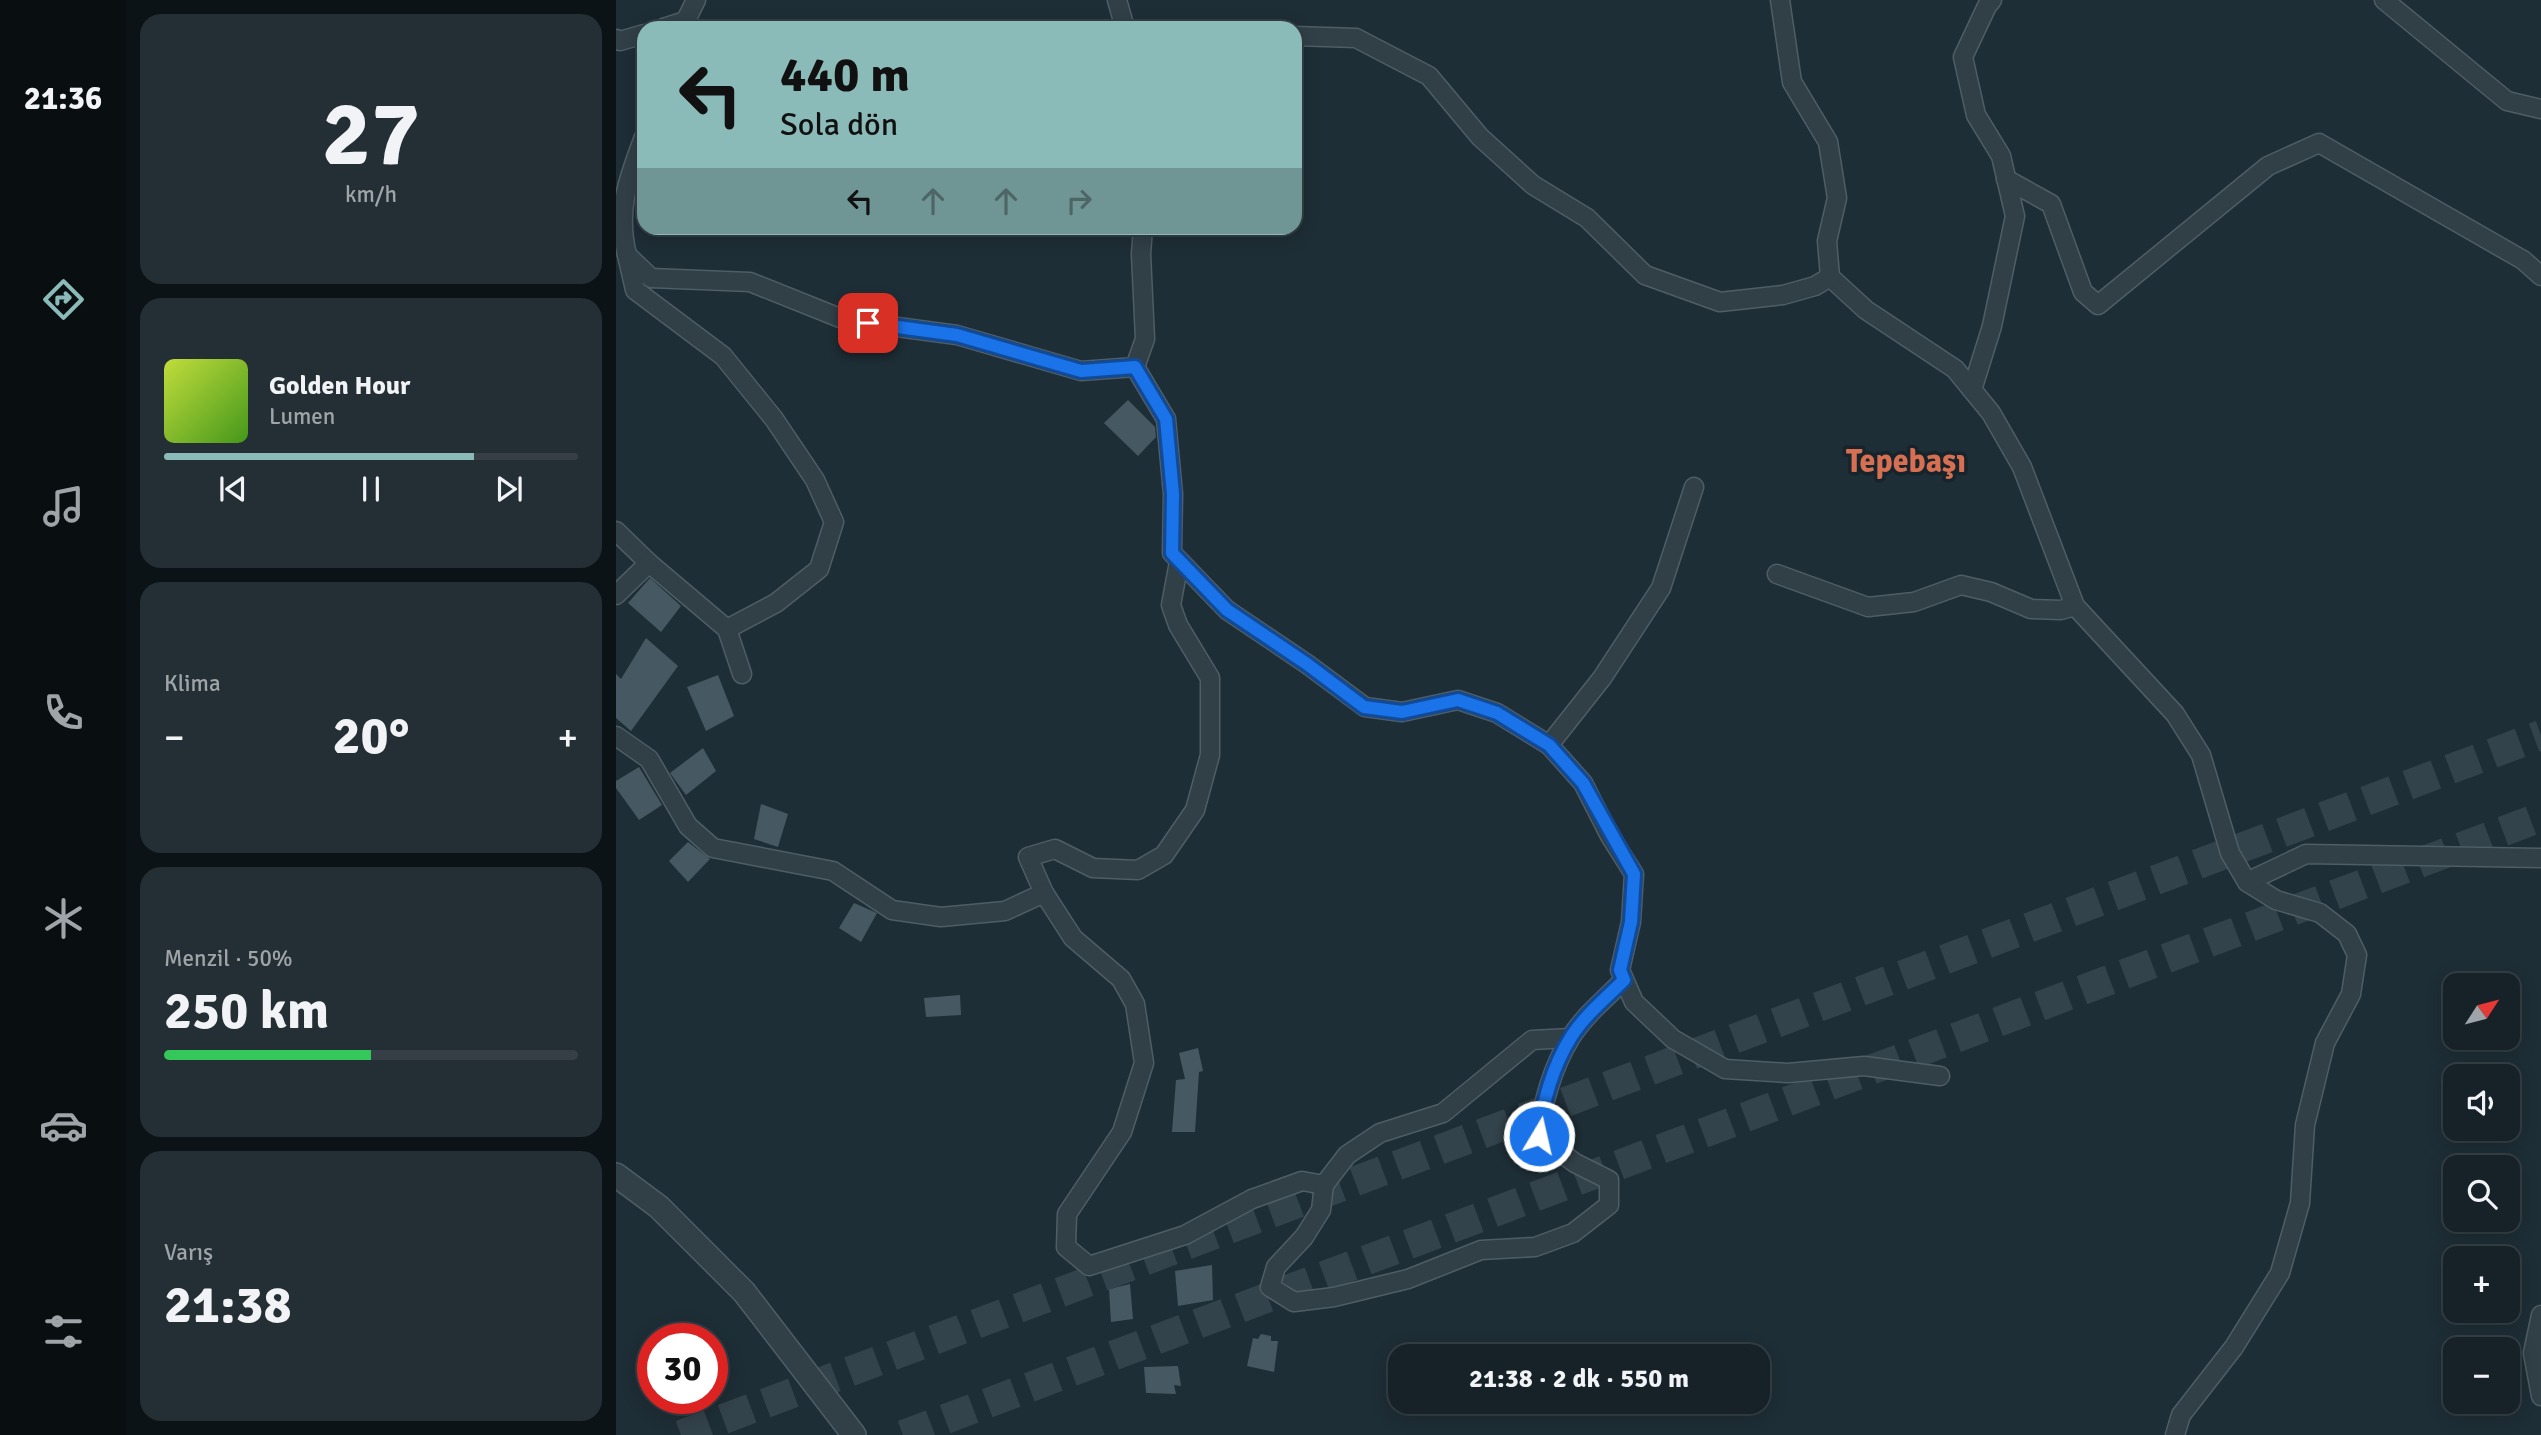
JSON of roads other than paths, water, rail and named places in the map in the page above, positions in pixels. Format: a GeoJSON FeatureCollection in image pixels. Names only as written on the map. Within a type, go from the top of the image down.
{"type":"FeatureCollection","features":[{"type":"Feature","properties":{"kind":"street"},"geometry":{"type":"LineString","coordinates":[[685,21],[696,0]]}},
{"type":"Feature","properties":{"kind":"street"},"geometry":{"type":"LineString","coordinates":[[1117,0],[1123,21]]}},
{"type":"Feature","properties":{"kind":"street"},"geometry":{"type":"LineString","coordinates":[[1780,0],[1792,82],[1828,142],[1838,198],[1827,242],[1830,277],[1866,310],[1955,369],[1991,413],[2022,467],[2075,606],[2175,714],[2201,755],[2230,853],[2247,882],[2276,900],[2320,913],[2347,934],[2357,955],[2351,994],[2325,1042],[2305,1125],[2300,1203],[2280,1273],[2234,1348],[2181,1415],[2175,1435]]}},
{"type":"Feature","properties":{"kind":"street"},"geometry":{"type":"LineString","coordinates":[[1972,390],[1992,326],[2015,216],[2001,156],[1976,115],[1963,57],[1992,0]]}},
{"type":"Feature","properties":{"kind":"street"},"geometry":{"type":"LineString","coordinates":[[2384,0],[2507,102],[2541,109]]}},
{"type":"Feature","properties":{"kind":"street"},"geometry":{"type":"LineString","coordinates":[[616,39],[620,41],[637,36]]}},
{"type":"Feature","properties":{"kind":"street"},"geometry":{"type":"LineString","coordinates":[[1302,36],[1356,38],[1429,76],[1480,137],[1533,185],[1587,218],[1645,275],[1720,302],[1783,295],[1815,286],[1830,277]]}},
{"type":"Feature","properties":{"kind":"street"},"geometry":{"type":"LineString","coordinates":[[2006,179],[2051,204],[2083,292],[2098,305],[2268,166],[2319,143],[2523,260],[2541,275]]}},
{"type":"Feature","properties":{"kind":"street"},"geometry":{"type":"LineString","coordinates":[[637,155],[626,183],[622,232],[635,290],[723,356],[774,419],[815,480],[834,522],[819,569],[776,603],[727,629]]}},
{"type":"Feature","properties":{"kind":"street"},"geometry":{"type":"LineString","coordinates":[[1135,367],[1145,339],[1142,235]]}},
{"type":"Feature","properties":{"kind":"street"},"geometry":{"type":"LineString","coordinates":[[627,255],[651,278],[750,282],[845,320],[957,335],[1081,371],[1135,367]]}},
{"type":"Feature","properties":{"kind":"street"},"geometry":{"type":"LineString","coordinates":[[1135,367],[1166,419],[1173,494],[1172,553],[1227,610],[1307,664],[1364,707],[1402,712],[1458,700],[1497,713],[1549,745],[1583,783],[1634,874],[1631,922],[1620,970],[1634,1002],[1673,1039],[1725,1069],[1788,1073],[1864,1066],[1941,1076]]}},
{"type":"Feature","properties":{"kind":"street"},"geometry":{"type":"LineString","coordinates":[[1549,745],[1602,678],[1661,588],[1694,487]]}},
{"type":"Feature","properties":{"kind":"street"},"geometry":{"type":"LineString","coordinates":[[616,530],[649,563],[727,629],[743,674]]}},
{"type":"Feature","properties":{"kind":"street"},"geometry":{"type":"LineString","coordinates":[[1178,562],[1171,605],[1178,625],[1210,678],[1210,755],[1195,810],[1164,855],[1138,870],[1093,868],[1055,849],[1028,857],[1044,893],[1073,938],[1121,979],[1135,1004],[1144,1063],[1122,1132],[1067,1214],[1066,1247],[1089,1266],[1185,1235],[1252,1199],[1301,1181],[1324,1185]]}},
{"type":"Feature","properties":{"kind":"street"},"geometry":{"type":"LineString","coordinates":[[616,595],[649,563]]}},
{"type":"Feature","properties":{"kind":"street"},"geometry":{"type":"LineString","coordinates":[[1777,574],[1868,607],[1914,602],[1961,585],[1991,592],[2031,609],[2061,610],[2075,606]]}},
{"type":"Feature","properties":{"kind":"street"},"geometry":{"type":"LineString","coordinates":[[616,736],[649,759],[688,826],[713,848],[833,871],[892,910],[942,917],[1005,911],[1044,893]]}},
{"type":"Feature","properties":{"kind":"street"},"geometry":{"type":"LineString","coordinates":[[2247,882],[2306,854],[2541,858]]}},
{"type":"Feature","properties":{"kind":"street"},"geometry":{"type":"LineString","coordinates":[[1570,1038],[1532,1040],[1443,1113],[1380,1133],[1347,1155],[1324,1185],[1321,1210],[1304,1237],[1276,1267],[1270,1287],[1294,1302],[1334,1297],[1408,1279],[1481,1250],[1535,1247],[1573,1233],[1609,1205],[1609,1180],[1575,1163],[1539,1136],[1541,1109],[1570,1038],[1590,1013],[1624,980]]}},
{"type":"Feature","properties":{"kind":"street"},"geometry":{"type":"LineString","coordinates":[[616,1175],[659,1207],[744,1292],[854,1435]]}},
{"type":"Feature","properties":{"kind":"street"},"geometry":{"type":"LineString","coordinates":[[2541,1315],[2533,1353],[2541,1396]]}},
{"type":"Feature","properties":{"kind":"tunnel"},"geometry":{"type":"LineString","coordinates":[[681,1435],[2541,735]]}},
{"type":"Feature","properties":{"kind":"tunnel"},"geometry":{"type":"LineString","coordinates":[[903,1435],[2541,817]]}},
{"type":"Feature","properties":{"kind":"district","name":"Tepebaşı"},"geometry":{"type":"Point","coordinates":[1906,461]}}]}
